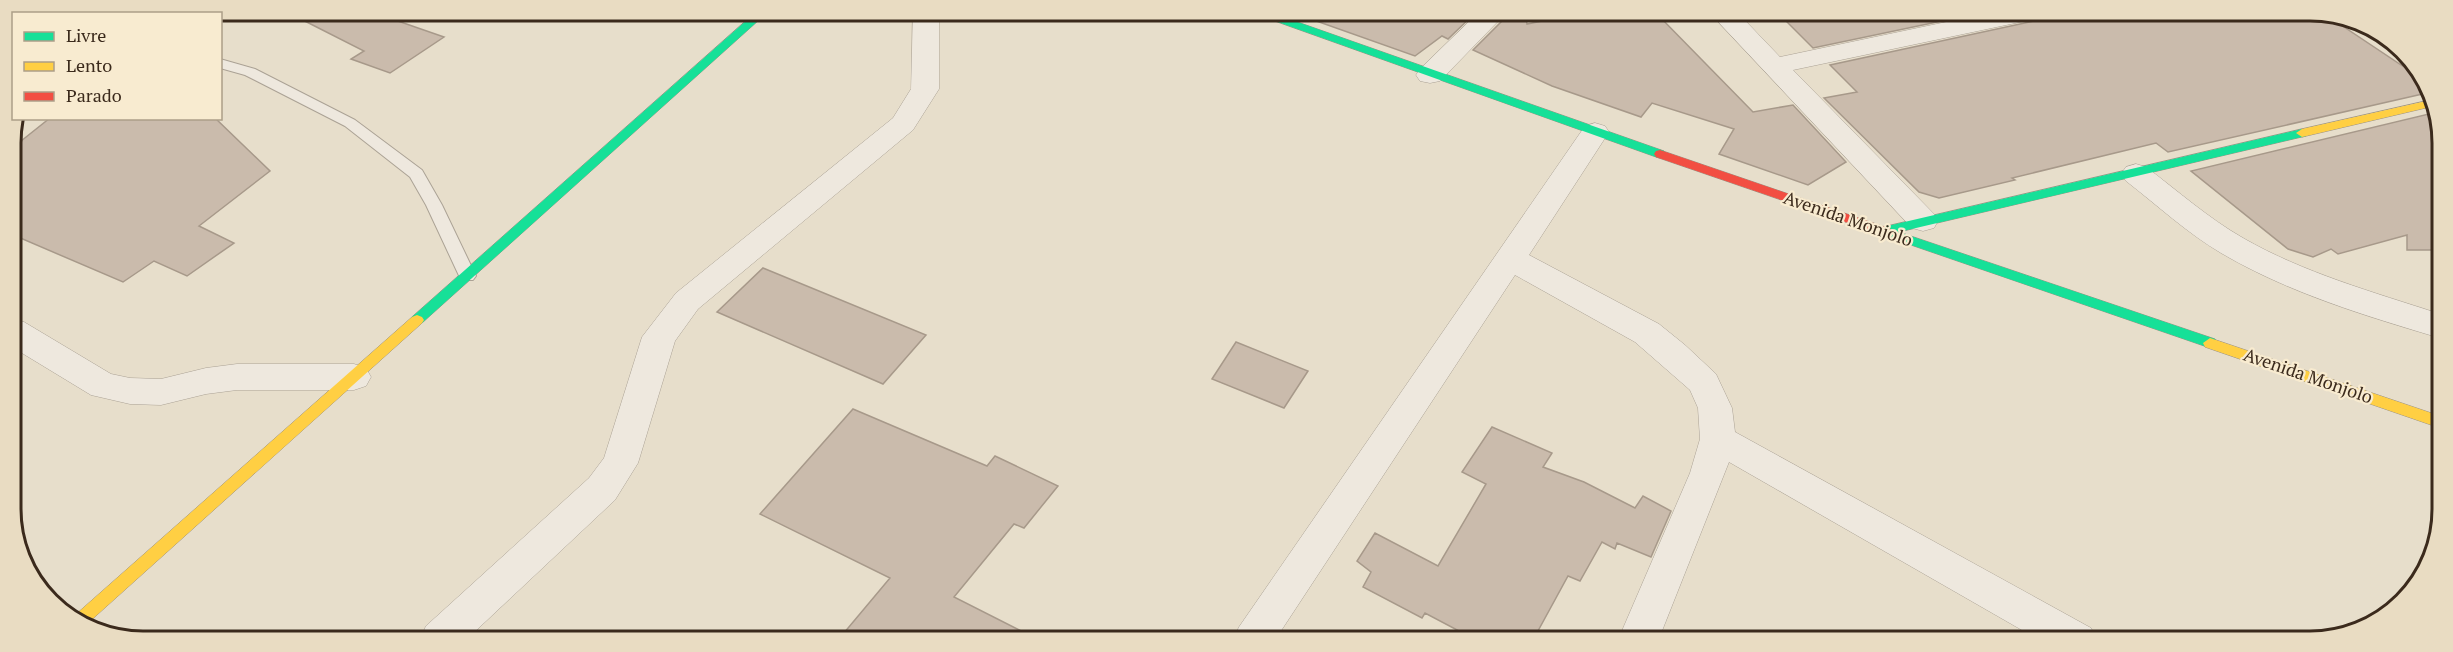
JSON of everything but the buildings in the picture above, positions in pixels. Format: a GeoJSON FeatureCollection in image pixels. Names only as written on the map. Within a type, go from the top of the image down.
{"type":"FeatureCollection","features":[{"type":"Feature","properties":{"kind":"street"},"geometry":{"type":"LineString","coordinates":[[85,616],[753,21]]}},
{"type":"Feature","properties":{"kind":"street"},"geometry":{"type":"LineString","coordinates":[[449,631],[603,489],[620,463],[659,337],[687,300],[903,124],[925,89],[926,21]]}},
{"type":"Feature","properties":{"kind":"street","name":"Avenida Monjolo"},"geometry":{"type":"LineString","coordinates":[[1283,21],[1430,75],[2432,419]]}},
{"type":"Feature","properties":{"kind":"street"},"geometry":{"type":"LineString","coordinates":[[1430,75],[1487,21]]}},
{"type":"Feature","properties":{"kind":"street"},"geometry":{"type":"LineString","coordinates":[[1731,21],[1923,221]]}},
{"type":"Feature","properties":{"kind":"street"},"geometry":{"type":"LineString","coordinates":[[1774,66],[1959,21]]}},
{"type":"Feature","properties":{"kind":"street"},"geometry":{"type":"LineString","coordinates":[[1883,231],[2136,174],[2426,104]]}},
{"type":"Feature","properties":{"kind":"street"},"geometry":{"type":"LineString","coordinates":[[1259,631],[1595,132]]}},
{"type":"Feature","properties":{"kind":"street"},"geometry":{"type":"LineString","coordinates":[[2136,174],[2230,245],[2325,288],[2432,323]]}},
{"type":"Feature","properties":{"kind":"street"},"geometry":{"type":"LineString","coordinates":[[1509,258],[1647,333],[1704,383],[1715,408],[1718,439],[1707,473],[1642,631]]}},
{"type":"Feature","properties":{"kind":"street"},"geometry":{"type":"LineString","coordinates":[[21,336],[103,386],[130,391],[160,392],[206,381],[237,377],[354,377]]}},
{"type":"Feature","properties":{"kind":"street"},"geometry":{"type":"LineString","coordinates":[[1718,439],[2047,631]]}},
{"type":"Feature","properties":{"kind":"lane"},"geometry":{"type":"LineString","coordinates":[[222,64],[250,72],[350,123],[416,174],[434,205],[467,276]]}},
{"type":"Feature","properties":{"kind":"traffic: fast"},"geometry":{"type":"LineString","coordinates":[[417,320],[753,21]]}},
{"type":"Feature","properties":{"kind":"traffic: fast"},"geometry":{"type":"LineString","coordinates":[[1284,21],[1660,154]]}},
{"type":"Feature","properties":{"kind":"traffic: fast"},"geometry":{"type":"LineString","coordinates":[[1883,231],[2302,133]]}},
{"type":"Feature","properties":{"kind":"traffic: fast"},"geometry":{"type":"LineString","coordinates":[[1887,232],[2210,343]]}},
{"type":"Feature","properties":{"kind":"traffic: slow"},"geometry":{"type":"LineString","coordinates":[[2302,133],[2426,104]]}},
{"type":"Feature","properties":{"kind":"traffic: slow"},"geometry":{"type":"LineString","coordinates":[[84,616],[417,320]]}},
{"type":"Feature","properties":{"kind":"traffic: slow"},"geometry":{"type":"LineString","coordinates":[[2210,343],[2432,419]]}},
{"type":"Feature","properties":{"kind":"traffic: jam"},"geometry":{"type":"LineString","coordinates":[[1660,154],[1887,232]]}}]}
